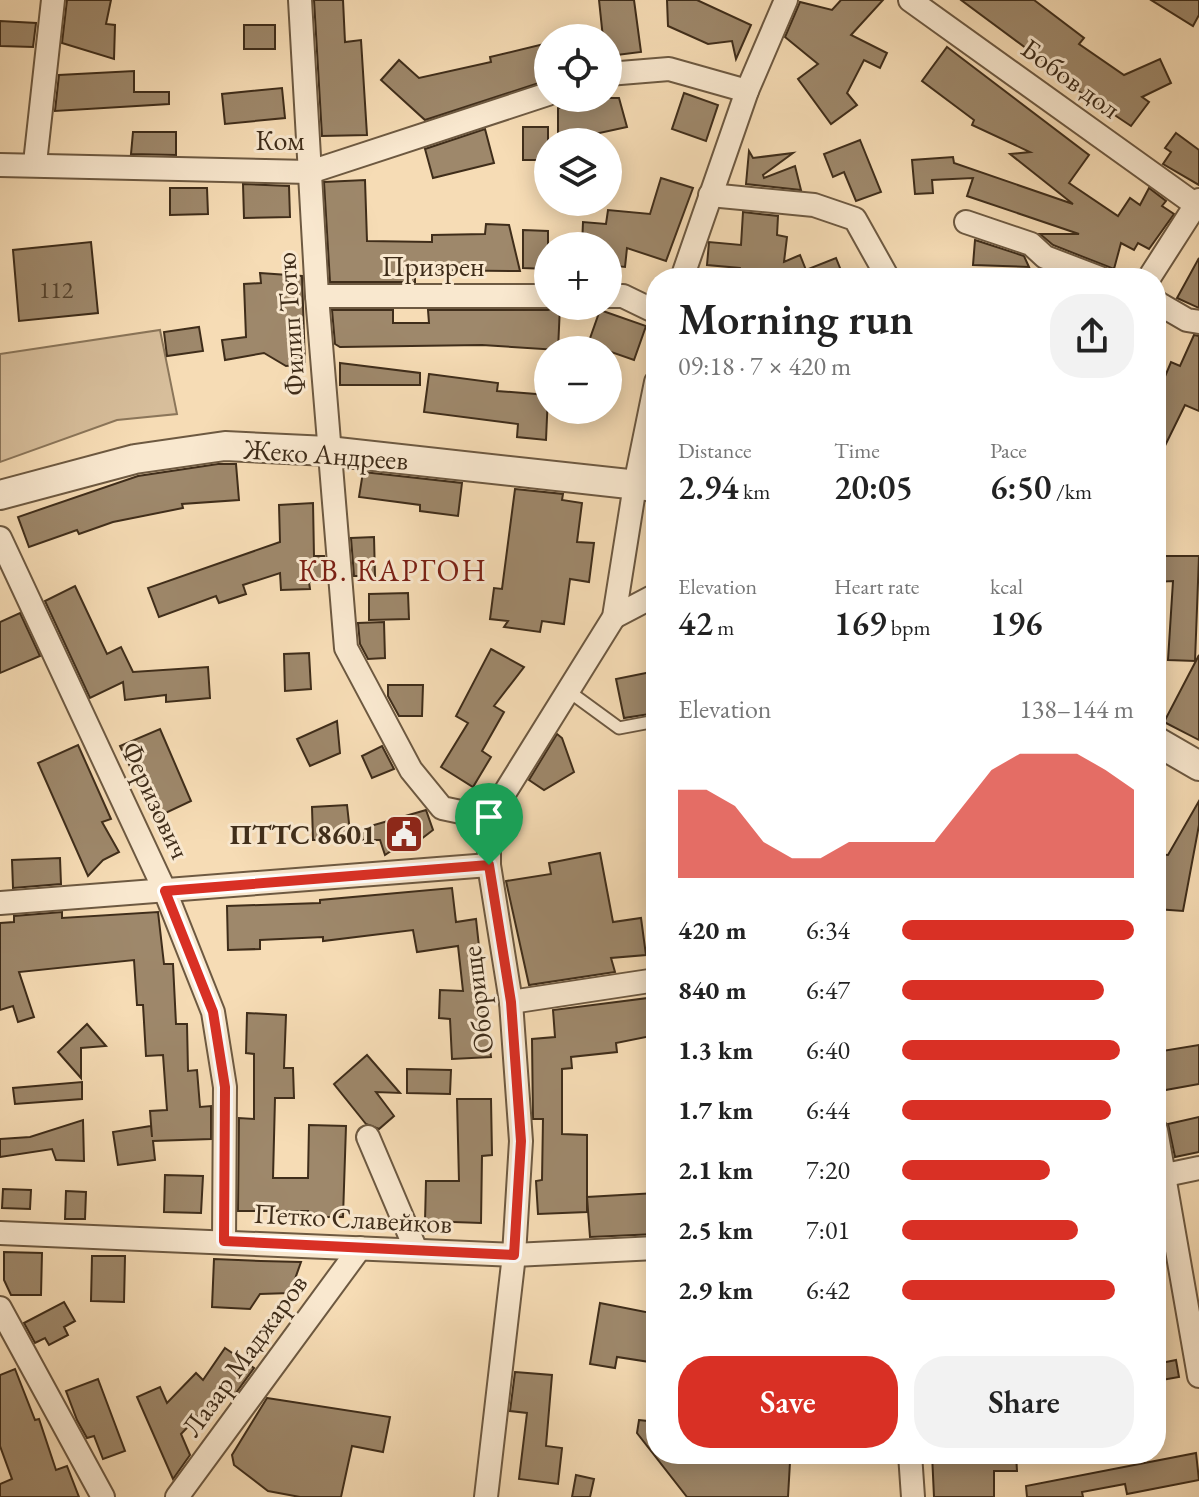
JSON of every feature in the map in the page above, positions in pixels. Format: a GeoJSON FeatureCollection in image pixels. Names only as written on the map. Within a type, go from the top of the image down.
{"type":"FeatureCollection","features":[{"type":"Feature","properties":{"kind":"street"},"geometry":{"type":"LineString","coordinates":[[35,163],[53,0]]}},
{"type":"Feature","properties":{"kind":"street","name":"Филип Тотю"},"geometry":{"type":"LineString","coordinates":[[300,0],[328,451],[346,648],[411,770],[442,808],[489,818]]}},
{"type":"Feature","properties":{"kind":"street"},"geometry":{"type":"LineString","coordinates":[[685,268],[747,91],[786,0]]}},
{"type":"Feature","properties":{"kind":"street","name":"Бобов дол"},"geometry":{"type":"LineString","coordinates":[[910,0],[1197,202]]}},
{"type":"Feature","properties":{"kind":"street"},"geometry":{"type":"LineString","coordinates":[[622,73],[669,69],[747,91]]}},
{"type":"Feature","properties":{"kind":"street","name":"Ком"},"geometry":{"type":"LineString","coordinates":[[0,165],[35,163],[310,172],[534,99]]}},
{"type":"Feature","properties":{"kind":"street"},"geometry":{"type":"LineString","coordinates":[[710,195],[814,205],[855,219],[882,268]]}},
{"type":"Feature","properties":{"kind":"street"},"geometry":{"type":"LineString","coordinates":[[1155,268],[1197,202]]}},
{"type":"Feature","properties":{"kind":"street"},"geometry":{"type":"LineString","coordinates":[[966,222],[1031,244],[1045,257],[1074,268]]}},
{"type":"Feature","properties":{"kind":"street","name":"Призрен"},"geometry":{"type":"LineString","coordinates":[[317,296],[534,296]]}},
{"type":"Feature","properties":{"kind":"street"},"geometry":{"type":"LineString","coordinates":[[622,296],[646,307]]}},
{"type":"Feature","properties":{"kind":"street"},"geometry":{"type":"LineString","coordinates":[[1166,308],[1187,320],[1199,322]]}},
{"type":"Feature","properties":{"kind":"street","name":"Жеко Андреев"},"geometry":{"type":"LineString","coordinates":[[0,495],[135,459],[225,446],[328,451],[645,486]]}},
{"type":"Feature","properties":{"kind":"street"},"geometry":{"type":"LineString","coordinates":[[489,818],[614,617],[645,486]]}},
{"type":"Feature","properties":{"kind":"street","name":"Феризович"},"geometry":{"type":"LineString","coordinates":[[0,538],[9,575],[165,891],[213,1012],[225,1087],[224,1241]]}},
{"type":"Feature","properties":{"kind":"street"},"geometry":{"type":"LineString","coordinates":[[614,617],[646,600]]}},
{"type":"Feature","properties":{"kind":"street"},"geometry":{"type":"LineString","coordinates":[[1166,747],[1199,766]]}},
{"type":"Feature","properties":{"kind":"street","name":"Оборище"},"geometry":{"type":"LineString","coordinates":[[486,1497],[514,1255],[521,1141],[511,1002],[489,865],[489,818]]}},
{"type":"Feature","properties":{"kind":"street"},"geometry":{"type":"LineString","coordinates":[[0,903],[489,865]]}},
{"type":"Feature","properties":{"kind":"street"},"geometry":{"type":"LineString","coordinates":[[511,1002],[646,982]]}},
{"type":"Feature","properties":{"kind":"street"},"geometry":{"type":"LineString","coordinates":[[368,1137],[416,1250]]}},
{"type":"Feature","properties":{"kind":"street"},"geometry":{"type":"LineString","coordinates":[[1166,1175],[1199,1168]]}},
{"type":"Feature","properties":{"kind":"street"},"geometry":{"type":"LineString","coordinates":[[1166,1199],[1192,1297],[1199,1376]]}},
{"type":"Feature","properties":{"kind":"street","name":"Петко Славейков"},"geometry":{"type":"LineString","coordinates":[[0,1233],[514,1255],[646,1248]]}},
{"type":"Feature","properties":{"kind":"street","name":"Лазар Маджаров"},"geometry":{"type":"LineString","coordinates":[[177,1497],[360,1248]]}},
{"type":"Feature","properties":{"kind":"street"},"geometry":{"type":"LineString","coordinates":[[0,1308],[103,1497]]}},
{"type":"Feature","properties":{"kind":"street"},"geometry":{"type":"LineString","coordinates":[[911,1464],[913,1497]]}},
{"type":"Feature","properties":{"kind":"lane"},"geometry":{"type":"LineString","coordinates":[[567,690],[619,728],[646,723]]}},
{"type":"Feature","properties":{"kind":"shaded area"},"geometry":{"type":"Polygon","coordinates":[[[160,330],[177,414],[117,420],[0,462],[0,354],[160,330]]]}},
{"type":"Feature","properties":{"kind":"building"},"geometry":{"type":"Polygon","coordinates":[[[67,0],[111,0],[106,24],[115,25],[114,59],[62,43],[67,0]]]}},
{"type":"Feature","properties":{"kind":"building"},"geometry":{"type":"Polygon","coordinates":[[[314,0],[343,0],[345,42],[361,40],[367,135],[322,136],[314,0]]]}},
{"type":"Feature","properties":{"kind":"building"},"geometry":{"type":"Polygon","coordinates":[[[599,0],[634,0],[641,52],[622,54],[622,24],[602,24],[599,0]]]}},
{"type":"Feature","properties":{"kind":"building"},"geometry":{"type":"Polygon","coordinates":[[[667,0],[697,0],[751,25],[736,59],[732,41],[708,44],[668,26],[667,0]]]}},
{"type":"Feature","properties":{"kind":"building"},"geometry":{"type":"Polygon","coordinates":[[[841,0],[883,0],[851,35],[887,53],[880,68],[864,60],[847,93],[857,105],[831,124],[798,79],[818,64],[785,37],[800,2],[832,10],[841,0]]]}},
{"type":"Feature","properties":{"kind":"building"},"geometry":{"type":"Polygon","coordinates":[[[961,0],[1034,0],[1084,38],[1079,44],[1124,75],[1160,59],[1171,83],[1142,97],[1149,102],[1131,126],[1071,86],[1073,83],[961,0]]]}},
{"type":"Feature","properties":{"kind":"building"},"geometry":{"type":"Polygon","coordinates":[[[1151,0],[1199,0],[1199,15],[1193,26],[1151,0]]]}},
{"type":"Feature","properties":{"kind":"building"},"geometry":{"type":"Polygon","coordinates":[[[0,21],[36,23],[33,47],[0,46],[0,21]]]}},
{"type":"Feature","properties":{"kind":"building"},"geometry":{"type":"Polygon","coordinates":[[[244,25],[275,25],[275,49],[244,49],[244,25]]]}},
{"type":"Feature","properties":{"kind":"building"},"geometry":{"type":"Polygon","coordinates":[[[534,46],[534,85],[425,120],[381,80],[399,60],[419,78],[491,62],[490,57],[534,46]]]}},
{"type":"Feature","properties":{"kind":"building"},"geometry":{"type":"Polygon","coordinates":[[[947,47],[1089,155],[1069,183],[1118,216],[1130,198],[1140,205],[1149,188],[1166,201],[1162,206],[1174,214],[1149,249],[1138,243],[1134,250],[1121,243],[1114,268],[1111,268],[1053,245],[1040,234],[1079,234],[967,196],[973,178],[932,180],[933,193],[915,194],[912,160],[953,157],[954,163],[1073,204],[1010,154],[1030,152],[972,125],[974,120],[922,81],[947,47]]]}},
{"type":"Feature","properties":{"kind":"building"},"geometry":{"type":"Polygon","coordinates":[[[134,71],[134,92],[169,92],[169,104],[55,111],[59,75],[134,71]]]}},
{"type":"Feature","properties":{"kind":"building"},"geometry":{"type":"Polygon","coordinates":[[[282,88],[285,118],[225,124],[222,94],[282,88]]]}},
{"type":"Feature","properties":{"kind":"building"},"geometry":{"type":"Polygon","coordinates":[[[684,93],[718,105],[706,141],[672,129],[684,93]]]}},
{"type":"Feature","properties":{"kind":"building"},"geometry":{"type":"Polygon","coordinates":[[[622,109],[627,127],[622,128],[558,128],[558,112],[622,112],[622,109]]]}},
{"type":"Feature","properties":{"kind":"building"},"geometry":{"type":"Polygon","coordinates":[[[523,127],[548,127],[534,128],[534,160],[523,160],[523,127]]]}},
{"type":"Feature","properties":{"kind":"building"},"geometry":{"type":"Polygon","coordinates":[[[485,129],[494,163],[433,178],[425,149],[485,129]]]}},
{"type":"Feature","properties":{"kind":"building"},"geometry":{"type":"Polygon","coordinates":[[[133,132],[176,132],[176,155],[131,154],[133,132]]]}},
{"type":"Feature","properties":{"kind":"building"},"geometry":{"type":"Polygon","coordinates":[[[1176,133],[1199,150],[1199,185],[1163,164],[1171,152],[1165,148],[1176,133]]]}},
{"type":"Feature","properties":{"kind":"building"},"geometry":{"type":"Polygon","coordinates":[[[860,140],[881,192],[856,201],[844,172],[833,177],[824,154],[860,140]]]}},
{"type":"Feature","properties":{"kind":"building"},"geometry":{"type":"Polygon","coordinates":[[[749,151],[753,158],[793,153],[763,175],[764,178],[795,166],[801,190],[746,184],[749,151]]]}},
{"type":"Feature","properties":{"kind":"building"},"geometry":{"type":"Polygon","coordinates":[[[661,178],[693,188],[666,261],[627,248],[625,267],[622,267],[622,232],[583,232],[583,222],[606,224],[607,216],[622,216],[622,211],[650,214],[661,178]]]}},
{"type":"Feature","properties":{"kind":"building"},"geometry":{"type":"Polygon","coordinates":[[[365,180],[367,241],[432,242],[432,235],[485,234],[486,224],[509,225],[520,271],[415,270],[415,282],[330,282],[324,182],[365,180]]]}},
{"type":"Feature","properties":{"kind":"building"},"geometry":{"type":"Polygon","coordinates":[[[243,184],[289,186],[290,217],[244,218],[243,184]]]}},
{"type":"Feature","properties":{"kind":"building"},"geometry":{"type":"Polygon","coordinates":[[[170,188],[207,188],[208,214],[170,215],[170,188]]]}},
{"type":"Feature","properties":{"kind":"building"},"geometry":{"type":"Polygon","coordinates":[[[743,212],[778,216],[777,235],[787,237],[784,262],[800,255],[805,268],[707,265],[709,242],[741,245],[743,212]]]}},
{"type":"Feature","properties":{"kind":"building"},"geometry":{"type":"Polygon","coordinates":[[[523,230],[548,231],[534,232],[534,268],[523,268],[523,230]]]}},
{"type":"Feature","properties":{"kind":"building"},"geometry":{"type":"Polygon","coordinates":[[[975,240],[1024,256],[1029,267],[973,265],[975,240]]]}},
{"type":"Feature","properties":{"kind":"building"},"geometry":{"type":"Polygon","coordinates":[[[91,242],[98,313],[19,321],[13,250],[91,242]]]}},
{"type":"Feature","properties":{"kind":"building"},"geometry":{"type":"Polygon","coordinates":[[[836,258],[840,268],[811,268],[836,258]]]}},
{"type":"Feature","properties":{"kind":"building"},"geometry":{"type":"Polygon","coordinates":[[[1199,258],[1199,308],[1177,298],[1199,258]]]}},
{"type":"Feature","properties":{"kind":"building"},"geometry":{"type":"Polygon","coordinates":[[[260,273],[302,276],[305,364],[286,366],[264,353],[225,360],[222,340],[246,337],[244,284],[261,283],[260,273]]]}},
{"type":"Feature","properties":{"kind":"building"},"geometry":{"type":"Polygon","coordinates":[[[332,310],[393,310],[393,323],[429,323],[428,310],[534,310],[534,320],[559,320],[559,336],[534,336],[534,348],[482,345],[340,347],[335,344],[332,310]]]}},
{"type":"Feature","properties":{"kind":"building"},"geometry":{"type":"Polygon","coordinates":[[[622,318],[646,326],[634,360],[622,356],[622,336],[591,336],[596,320],[622,318]]]}},
{"type":"Feature","properties":{"kind":"building"},"geometry":{"type":"Polygon","coordinates":[[[199,327],[203,351],[167,356],[164,332],[199,327]]]}},
{"type":"Feature","properties":{"kind":"building"},"geometry":{"type":"Polygon","coordinates":[[[1194,335],[1199,336],[1199,411],[1185,405],[1166,444],[1166,374],[1171,362],[1180,366],[1194,335]]]}},
{"type":"Feature","properties":{"kind":"building"},"geometry":{"type":"Polygon","coordinates":[[[340,363],[420,373],[420,385],[340,385],[340,363]]]}},
{"type":"Feature","properties":{"kind":"building"},"geometry":{"type":"Polygon","coordinates":[[[429,374],[498,383],[497,391],[534,394],[534,424],[547,424],[546,440],[517,437],[518,424],[424,412],[429,374]]]}},
{"type":"Feature","properties":{"kind":"building"},"geometry":{"type":"Polygon","coordinates":[[[236,464],[239,500],[182,504],[183,508],[113,522],[79,534],[77,530],[29,547],[18,517],[138,476],[236,464]]]}},
{"type":"Feature","properties":{"kind":"building"},"geometry":{"type":"Polygon","coordinates":[[[363,472],[462,483],[458,516],[420,511],[420,505],[359,497],[363,472]]]}},
{"type":"Feature","properties":{"kind":"building"},"geometry":{"type":"Polygon","coordinates":[[[515,489],[563,494],[562,500],[582,503],[577,542],[594,543],[589,582],[570,579],[564,624],[542,621],[540,632],[504,627],[508,621],[490,619],[494,588],[502,589],[515,489]]]}},
{"type":"Feature","properties":{"kind":"building"},"geometry":{"type":"Polygon","coordinates":[[[313,503],[314,556],[324,556],[326,576],[309,582],[310,589],[281,590],[280,573],[243,585],[246,594],[219,603],[216,596],[159,617],[148,588],[280,542],[279,505],[313,503]]]}},
{"type":"Feature","properties":{"kind":"building"},"geometry":{"type":"Polygon","coordinates":[[[374,537],[375,576],[354,576],[351,538],[374,537]]]}},
{"type":"Feature","properties":{"kind":"building"},"geometry":{"type":"Polygon","coordinates":[[[1166,556],[1199,556],[1195,661],[1168,660],[1173,581],[1166,581],[1166,556]]]}},
{"type":"Feature","properties":{"kind":"building"},"geometry":{"type":"Polygon","coordinates":[[[75,586],[107,654],[121,647],[133,672],[208,667],[210,698],[166,702],[166,695],[125,700],[123,682],[90,698],[45,601],[75,586]]]}},
{"type":"Feature","properties":{"kind":"building"},"geometry":{"type":"Polygon","coordinates":[[[408,593],[409,619],[369,620],[369,594],[408,593]]]}},
{"type":"Feature","properties":{"kind":"building"},"geometry":{"type":"Polygon","coordinates":[[[20,613],[40,656],[0,673],[0,622],[20,613]]]}},
{"type":"Feature","properties":{"kind":"building"},"geometry":{"type":"Polygon","coordinates":[[[384,622],[385,658],[368,659],[360,644],[358,623],[384,622]]]}},
{"type":"Feature","properties":{"kind":"building"},"geometry":{"type":"Polygon","coordinates":[[[491,649],[524,667],[494,706],[504,712],[482,751],[491,757],[473,787],[441,767],[468,723],[456,716],[491,649]]]}},
{"type":"Feature","properties":{"kind":"building"},"geometry":{"type":"Polygon","coordinates":[[[309,653],[311,689],[285,691],[284,654],[309,653]]]}},
{"type":"Feature","properties":{"kind":"building"},"geometry":{"type":"Polygon","coordinates":[[[1199,655],[1199,740],[1166,723],[1199,655]]]}},
{"type":"Feature","properties":{"kind":"building"},"geometry":{"type":"Polygon","coordinates":[[[646,673],[646,715],[624,718],[616,679],[646,673]]]}},
{"type":"Feature","properties":{"kind":"building"},"geometry":{"type":"Polygon","coordinates":[[[388,685],[423,685],[422,716],[399,716],[388,696],[388,685]]]}},
{"type":"Feature","properties":{"kind":"building"},"geometry":{"type":"Polygon","coordinates":[[[337,721],[340,753],[310,766],[297,739],[337,721]]]}},
{"type":"Feature","properties":{"kind":"building"},"geometry":{"type":"Polygon","coordinates":[[[160,729],[191,801],[155,818],[120,746],[160,729]]]}},
{"type":"Feature","properties":{"kind":"building"},"geometry":{"type":"Polygon","coordinates":[[[557,734],[562,738],[574,772],[544,790],[529,780],[557,734]]]}},
{"type":"Feature","properties":{"kind":"building"},"geometry":{"type":"Polygon","coordinates":[[[78,745],[111,819],[102,822],[119,852],[103,860],[88,876],[38,763],[78,745]]]}},
{"type":"Feature","properties":{"kind":"building"},"geometry":{"type":"Polygon","coordinates":[[[382,746],[394,769],[372,778],[362,756],[382,746]]]}},
{"type":"Feature","properties":{"kind":"building"},"geometry":{"type":"Polygon","coordinates":[[[1199,801],[1199,825],[1183,911],[1166,910],[1168,855],[1199,801]]]}},
{"type":"Feature","properties":{"kind":"building"},"geometry":{"type":"Polygon","coordinates":[[[347,805],[350,832],[426,810],[433,830],[416,843],[412,837],[385,855],[380,840],[313,840],[312,807],[347,805]]]}},
{"type":"Feature","properties":{"kind":"building"},"geometry":{"type":"Polygon","coordinates":[[[600,853],[613,922],[641,918],[646,955],[611,958],[615,972],[529,985],[506,881],[551,874],[549,863],[600,853]]]}},
{"type":"Feature","properties":{"kind":"building"},"geometry":{"type":"Polygon","coordinates":[[[60,858],[61,884],[13,888],[12,860],[60,858]]]}},
{"type":"Feature","properties":{"kind":"building"},"geometry":{"type":"Polygon","coordinates":[[[452,888],[456,922],[476,919],[491,1057],[452,1059],[450,1019],[439,1018],[440,990],[463,991],[458,946],[417,952],[413,930],[323,941],[323,937],[260,940],[260,949],[228,950],[227,906],[320,903],[320,900],[452,888]]]}},
{"type":"Feature","properties":{"kind":"building"},"geometry":{"type":"Polygon","coordinates":[[[62,912],[62,918],[158,912],[164,964],[173,964],[176,1024],[187,1024],[188,1071],[197,1070],[200,1107],[211,1106],[211,1139],[153,1141],[155,1160],[118,1165],[113,1132],[151,1126],[152,1137],[150,1111],[167,1110],[163,1055],[146,1056],[143,1005],[137,1005],[134,960],[19,972],[34,1017],[18,1022],[13,1006],[0,1010],[0,923],[14,922],[14,916],[62,912]]]}},
{"type":"Feature","properties":{"kind":"building"},"geometry":{"type":"Polygon","coordinates":[[[646,998],[646,1037],[616,1043],[617,1052],[571,1057],[572,1068],[562,1069],[562,1134],[587,1135],[587,1212],[538,1214],[536,1181],[542,1180],[543,1119],[533,1119],[532,1039],[555,1037],[553,1010],[646,998]]]}},
{"type":"Feature","properties":{"kind":"building"},"geometry":{"type":"Polygon","coordinates":[[[247,1013],[286,1015],[284,1068],[293,1068],[294,1098],[275,1098],[273,1178],[308,1178],[309,1125],[346,1126],[343,1217],[308,1217],[308,1211],[238,1211],[239,1118],[254,1119],[254,1054],[246,1053],[247,1013]]]}},
{"type":"Feature","properties":{"kind":"building"},"geometry":{"type":"Polygon","coordinates":[[[87,1024],[106,1046],[81,1048],[81,1078],[58,1052],[87,1024]]]}},
{"type":"Feature","properties":{"kind":"building"},"geometry":{"type":"Polygon","coordinates":[[[1199,1045],[1199,1084],[1166,1090],[1166,1050],[1199,1045]]]}},
{"type":"Feature","properties":{"kind":"building"},"geometry":{"type":"Polygon","coordinates":[[[367,1055],[400,1093],[376,1092],[394,1116],[379,1129],[366,1124],[334,1084],[367,1055]]]}},
{"type":"Feature","properties":{"kind":"building"},"geometry":{"type":"Polygon","coordinates":[[[407,1069],[451,1070],[450,1094],[407,1093],[407,1069]]]}},
{"type":"Feature","properties":{"kind":"building"},"geometry":{"type":"Polygon","coordinates":[[[82,1082],[82,1099],[15,1104],[13,1088],[82,1082]]]}},
{"type":"Feature","properties":{"kind":"building"},"geometry":{"type":"Polygon","coordinates":[[[457,1099],[491,1099],[492,1155],[482,1156],[481,1223],[425,1221],[426,1181],[459,1181],[457,1099]]]}},
{"type":"Feature","properties":{"kind":"building"},"geometry":{"type":"Polygon","coordinates":[[[1199,1117],[1199,1152],[1175,1157],[1168,1124],[1199,1117]]]}},
{"type":"Feature","properties":{"kind":"building"},"geometry":{"type":"Polygon","coordinates":[[[83,1120],[84,1161],[56,1160],[52,1149],[0,1157],[0,1139],[30,1137],[83,1120]]]}},
{"type":"Feature","properties":{"kind":"building"},"geometry":{"type":"Polygon","coordinates":[[[165,1175],[203,1176],[201,1213],[164,1212],[165,1175]]]}},
{"type":"Feature","properties":{"kind":"building"},"geometry":{"type":"Polygon","coordinates":[[[3,1189],[31,1190],[30,1209],[2,1208],[3,1189]]]}},
{"type":"Feature","properties":{"kind":"building"},"geometry":{"type":"Polygon","coordinates":[[[66,1191],[86,1192],[85,1219],[65,1219],[66,1191]]]}},
{"type":"Feature","properties":{"kind":"building"},"geometry":{"type":"Polygon","coordinates":[[[646,1194],[646,1234],[590,1237],[587,1197],[646,1194]]]}},
{"type":"Feature","properties":{"kind":"building"},"geometry":{"type":"Polygon","coordinates":[[[4,1252],[42,1253],[41,1295],[11,1295],[4,1280],[4,1252]]]}},
{"type":"Feature","properties":{"kind":"building"},"geometry":{"type":"Polygon","coordinates":[[[92,1256],[125,1256],[124,1302],[91,1301],[92,1256]]]}},
{"type":"Feature","properties":{"kind":"building"},"geometry":{"type":"Polygon","coordinates":[[[214,1259],[301,1262],[290,1293],[260,1294],[250,1309],[212,1307],[214,1259]]]}},
{"type":"Feature","properties":{"kind":"building"},"geometry":{"type":"Polygon","coordinates":[[[64,1302],[75,1321],[64,1327],[68,1335],[49,1345],[45,1338],[35,1343],[24,1323],[64,1302]]]}},
{"type":"Feature","properties":{"kind":"building"},"geometry":{"type":"Polygon","coordinates":[[[600,1303],[646,1312],[646,1361],[617,1357],[615,1368],[590,1364],[600,1303]]]}},
{"type":"Feature","properties":{"kind":"building"},"geometry":{"type":"Polygon","coordinates":[[[225,1348],[254,1368],[233,1397],[223,1390],[181,1434],[190,1455],[173,1479],[137,1397],[160,1387],[167,1403],[196,1373],[203,1380],[225,1348]]]}},
{"type":"Feature","properties":{"kind":"building"},"geometry":{"type":"Polygon","coordinates":[[[1176,1360],[1179,1377],[1166,1379],[1166,1362],[1176,1360]]]}},
{"type":"Feature","properties":{"kind":"building"},"geometry":{"type":"Polygon","coordinates":[[[15,1369],[35,1420],[39,1419],[56,1470],[67,1466],[79,1497],[0,1497],[0,1484],[12,1479],[0,1446],[0,1375],[15,1369]]]}},
{"type":"Feature","properties":{"kind":"building"},"geometry":{"type":"Polygon","coordinates":[[[515,1372],[552,1375],[546,1446],[562,1448],[558,1484],[519,1479],[527,1413],[510,1411],[515,1372]]]}},
{"type":"Feature","properties":{"kind":"building"},"geometry":{"type":"Polygon","coordinates":[[[98,1379],[125,1451],[103,1459],[94,1436],[87,1438],[77,1420],[66,1391],[98,1379]]]}},
{"type":"Feature","properties":{"kind":"building"},"geometry":{"type":"Polygon","coordinates":[[[267,1398],[390,1417],[383,1452],[352,1446],[341,1497],[300,1497],[268,1491],[234,1465],[232,1455],[267,1398]]]}},
{"type":"Feature","properties":{"kind":"building"},"geometry":{"type":"Polygon","coordinates":[[[639,1420],[646,1421],[646,1445],[637,1433],[639,1420]]]}},
{"type":"Feature","properties":{"kind":"building"},"geometry":{"type":"Polygon","coordinates":[[[1196,1453],[1199,1480],[1127,1494],[1125,1484],[1082,1492],[1083,1497],[1027,1497],[1026,1486],[1139,1464],[1166,1464],[1166,1459],[1196,1453]]]}},
{"type":"Feature","properties":{"kind":"building"},"geometry":{"type":"Polygon","coordinates":[[[661,1464],[790,1464],[788,1497],[687,1497],[661,1464]]]}},
{"type":"Feature","properties":{"kind":"building"},"geometry":{"type":"Polygon","coordinates":[[[932,1464],[1017,1464],[1017,1471],[994,1471],[994,1497],[934,1497],[932,1464]]]}},
{"type":"Feature","properties":{"kind":"building"},"geometry":{"type":"Polygon","coordinates":[[[576,1475],[594,1479],[590,1497],[572,1497],[576,1475]]]}},
{"type":"Feature","properties":{"kind":"place","name":"ПТТС 8601"},"geometry":{"type":"Point","coordinates":[404,834]}},
{"type":"Feature","properties":{"kind":"district","name":"КВ. КАРГОН"},"geometry":{"type":"Point","coordinates":[393,570]}},
{"type":"Feature","properties":{"kind":"route"},"geometry":{"type":"LineString","coordinates":[[489,865],[511,1002],[521,1141],[514,1255],[224,1241],[225,1087],[213,1012],[165,891],[489,865]]}}]}
